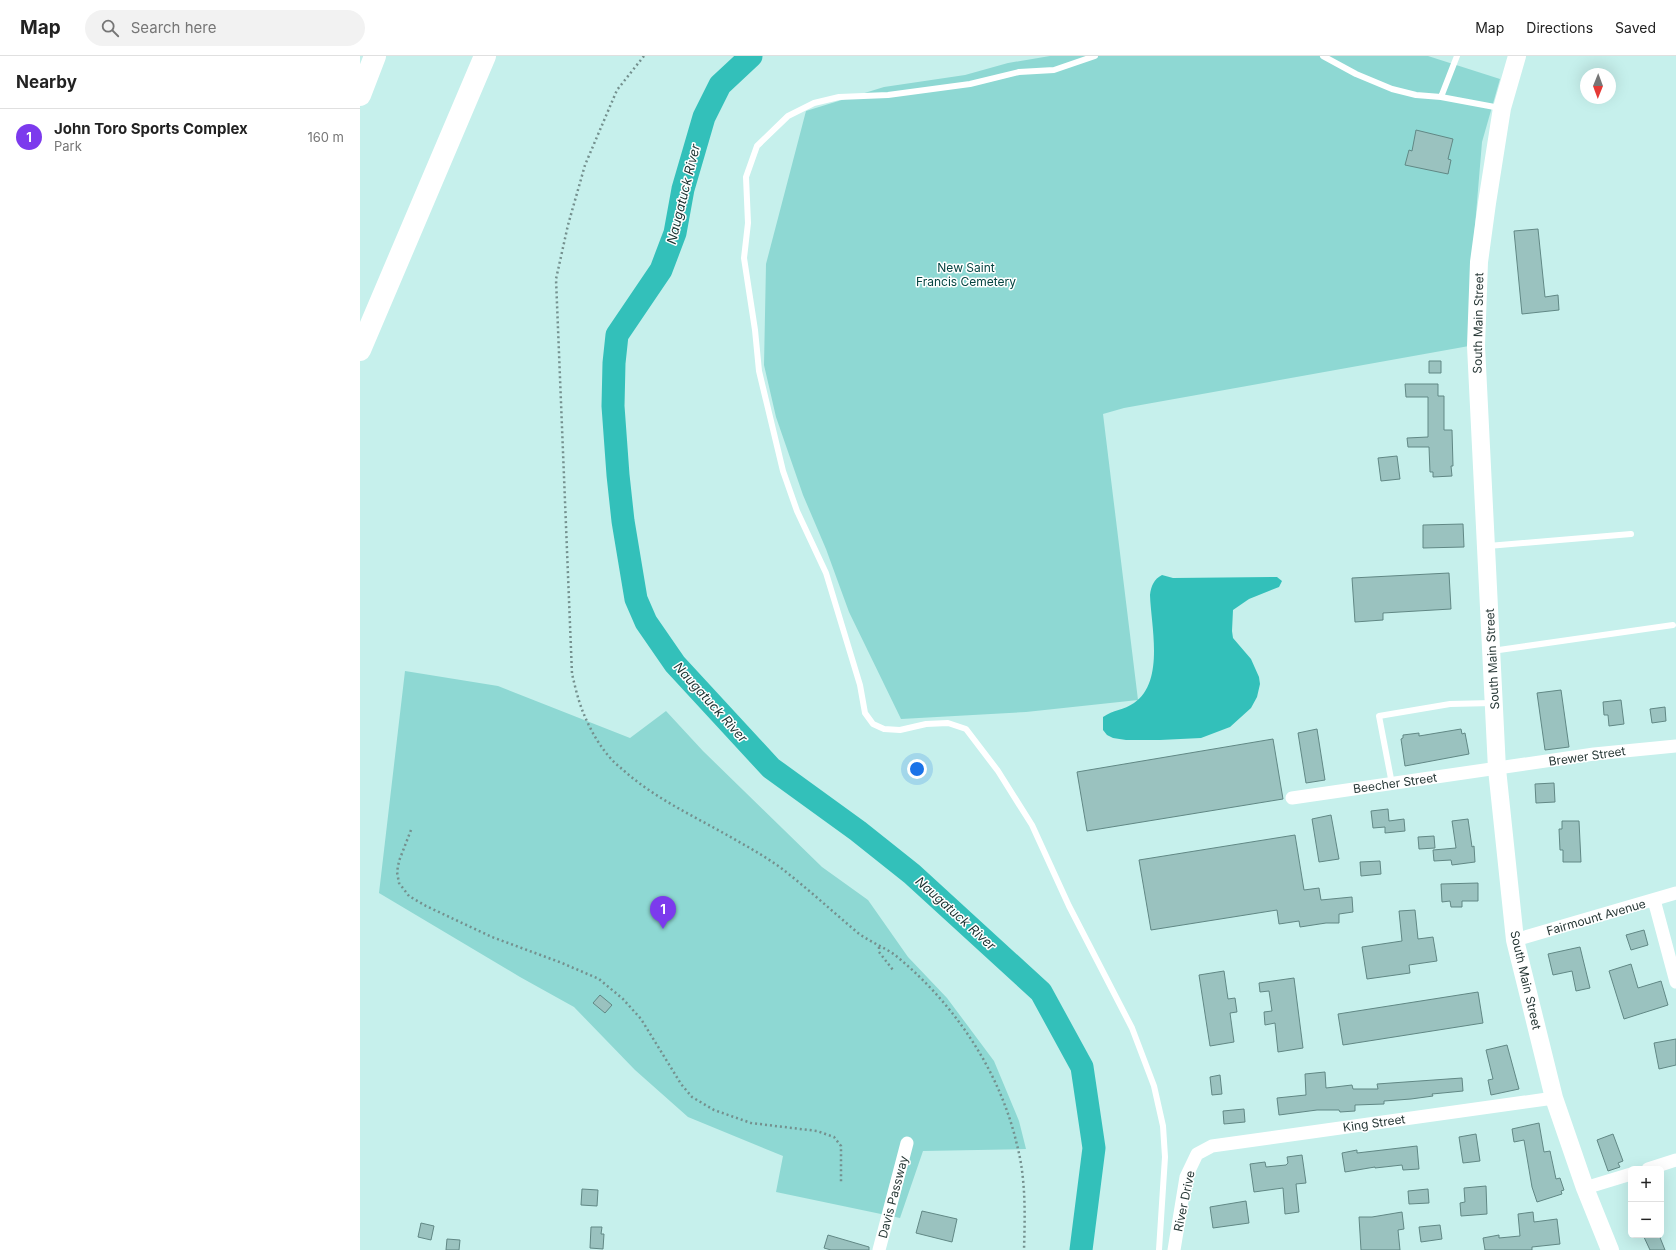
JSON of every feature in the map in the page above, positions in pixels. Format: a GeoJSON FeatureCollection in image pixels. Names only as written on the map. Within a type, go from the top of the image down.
{"type":"FeatureCollection","features":[{"type":"Feature","properties":{"kind":"highway"},"geometry":{"type":"LineString","coordinates":[[360,95],[375,56]]}},
{"type":"Feature","properties":{"kind":"highway"},"geometry":{"type":"LineString","coordinates":[[360,350],[485,56]]}},
{"type":"Feature","properties":{"kind":"main road","name":"South Main Street"},"geometry":{"type":"LineString","coordinates":[[1518,56],[1502,108],[1479,262],[1476,346],[1497,769],[1515,940],[1554,1098],[1585,1188],[1610,1250]]}},
{"type":"Feature","properties":{"kind":"street","name":"Brewer Street"},"geometry":{"type":"LineString","coordinates":[[1497,769],[1594,754],[1676,746]]}},
{"type":"Feature","properties":{"kind":"street","name":"Beecher Street"},"geometry":{"type":"LineString","coordinates":[[1292,798],[1497,769]]}},
{"type":"Feature","properties":{"kind":"street","name":"Fairmount Avenue"},"geometry":{"type":"LineString","coordinates":[[1515,940],[1676,893]]}},
{"type":"Feature","properties":{"kind":"street"},"geometry":{"type":"LineString","coordinates":[[1654,900],[1676,982]]}},
{"type":"Feature","properties":{"kind":"street","name":"King Street"},"geometry":{"type":"LineString","coordinates":[[1196,1154],[1212,1146],[1554,1098]]}},
{"type":"Feature","properties":{"kind":"street","name":"Davis Passway"},"geometry":{"type":"LineString","coordinates":[[879,1250],[908,1143]]}},
{"type":"Feature","properties":{"kind":"street","name":"River Drive"},"geometry":{"type":"LineString","coordinates":[[1174,1250],[1186,1178],[1196,1154]]}},
{"type":"Feature","properties":{"kind":"street"},"geometry":{"type":"LineString","coordinates":[[1657,1166],[1676,1160]]}},
{"type":"Feature","properties":{"kind":"street"},"geometry":{"type":"LineString","coordinates":[[1585,1188],[1628,1175]]}},
{"type":"Feature","properties":{"kind":"lane"},"geometry":{"type":"LineString","coordinates":[[1095,56],[1054,70],[1019,72],[970,84],[888,95],[839,97],[814,103],[788,116],[757,146],[746,177],[748,223],[744,258],[755,330],[759,371],[783,471],[797,511],[826,573],[860,685],[865,713],[873,724],[884,729],[900,730],[926,724],[948,723],[966,729],[998,771],[1032,826],[1069,906],[1132,1028],[1154,1086],[1164,1126],[1166,1156],[1159,1250]]}},
{"type":"Feature","properties":{"kind":"lane"},"geometry":{"type":"LineString","coordinates":[[1323,56],[1356,74],[1392,89],[1416,95],[1441,97],[1502,108]]}},
{"type":"Feature","properties":{"kind":"lane"},"geometry":{"type":"LineString","coordinates":[[1441,97],[1457,56]]}},
{"type":"Feature","properties":{"kind":"lane"},"geometry":{"type":"LineString","coordinates":[[1487,546],[1631,534]]}},
{"type":"Feature","properties":{"kind":"lane"},"geometry":{"type":"LineString","coordinates":[[1492,651],[1673,625]]}},
{"type":"Feature","properties":{"kind":"lane"},"geometry":{"type":"LineString","coordinates":[[1392,784],[1379,716],[1450,704],[1494,703]]}},
{"type":"Feature","properties":{"kind":"path"},"geometry":{"type":"LineString","coordinates":[[644,56],[617,90],[585,165],[568,225],[556,278],[556,316],[572,674],[582,710],[593,733],[606,752],[621,769],[664,800],[734,839],[780,867],[863,936],[893,954],[932,990],[964,1029],[986,1062],[1004,1102],[1018,1145],[1023,1177],[1025,1213],[1024,1250]]}},
{"type":"Feature","properties":{"kind":"path"},"geometry":{"type":"LineString","coordinates":[[411,830],[399,861],[397,872],[399,883],[409,896],[426,906],[492,937],[562,963],[599,979],[623,999],[641,1019],[681,1084],[692,1097],[714,1110],[751,1123],[817,1131],[834,1138],[842,1146],[841,1183]]}},
{"type":"Feature","properties":{"kind":"path"},"geometry":{"type":"LineString","coordinates":[[879,946],[879,952],[893,970]]}},
{"type":"Feature","properties":{"kind":"green space","name":"New Saint Francis Cemetery"},"geometry":{"type":"Polygon","coordinates":[[[1050,56],[1428,56],[1500,79],[1482,142],[1472,262],[1469,346],[1124,408],[1103,414],[1138,700],[1026,712],[901,719],[849,612],[826,549],[803,495],[776,417],[764,365],[766,264],[806,111],[884,87],[965,75],[1008,63],[1050,56]]]}},
{"type":"Feature","properties":{"kind":"green space"},"geometry":{"type":"Polygon","coordinates":[[[405,671],[498,686],[630,738],[666,711],[703,751],[822,867],[868,900],[908,957],[947,998],[994,1061],[1019,1121],[1026,1149],[923,1151],[900,1218],[776,1192],[783,1156],[688,1117],[635,1070],[574,1007],[520,977],[379,893],[405,671]]]}},
{"type":"Feature","properties":{"kind":"shaded area"},"geometry":{"type":"Polygon","coordinates":[[[1162,575],[1173,578],[1277,577],[1282,581],[1279,587],[1249,599],[1233,610],[1233,638],[1251,659],[1259,677],[1260,684],[1257,697],[1251,708],[1230,727],[1201,738],[1126,740],[1113,738],[1107,735],[1103,730],[1103,717],[1134,703],[1144,694],[1150,682],[1153,668],[1154,637],[1150,595],[1153,583],[1162,575]]]}},
{"type":"Feature","properties":{"kind":"building"},"geometry":{"type":"Polygon","coordinates":[[[1416,130],[1453,139],[1448,159],[1451,160],[1448,174],[1405,165],[1409,150],[1412,151],[1416,130]]]}},
{"type":"Feature","properties":{"kind":"building"},"geometry":{"type":"Polygon","coordinates":[[[1538,229],[1545,297],[1558,295],[1559,310],[1522,314],[1514,231],[1538,229]]]}},
{"type":"Feature","properties":{"kind":"building"},"geometry":{"type":"Polygon","coordinates":[[[1429,361],[1441,361],[1441,373],[1429,373],[1429,361]]]}},
{"type":"Feature","properties":{"kind":"building"},"geometry":{"type":"Polygon","coordinates":[[[1405,384],[1438,384],[1438,396],[1444,396],[1444,430],[1452,430],[1452,476],[1433,477],[1433,472],[1430,472],[1429,447],[1408,447],[1407,438],[1428,437],[1428,397],[1406,397],[1405,384]]]}},
{"type":"Feature","properties":{"kind":"building"},"geometry":{"type":"Polygon","coordinates":[[[1397,456],[1400,479],[1381,481],[1378,458],[1397,456]]]}},
{"type":"Feature","properties":{"kind":"building"},"geometry":{"type":"Polygon","coordinates":[[[1463,524],[1464,547],[1423,548],[1423,525],[1463,524]]]}},
{"type":"Feature","properties":{"kind":"building"},"geometry":{"type":"Polygon","coordinates":[[[1449,573],[1451,609],[1383,613],[1383,620],[1355,622],[1352,578],[1449,573]]]}},
{"type":"Feature","properties":{"kind":"building"},"geometry":{"type":"Polygon","coordinates":[[[1561,690],[1569,747],[1545,750],[1537,693],[1561,690]]]}},
{"type":"Feature","properties":{"kind":"building"},"geometry":{"type":"Polygon","coordinates":[[[1621,700],[1624,724],[1609,726],[1608,715],[1604,715],[1603,702],[1621,700]]]}},
{"type":"Feature","properties":{"kind":"building"},"geometry":{"type":"Polygon","coordinates":[[[1665,707],[1666,721],[1652,723],[1650,709],[1665,707]]]}},
{"type":"Feature","properties":{"kind":"building"},"geometry":{"type":"Polygon","coordinates":[[[1317,729],[1325,780],[1306,783],[1298,733],[1317,729]]]}},
{"type":"Feature","properties":{"kind":"building"},"geometry":{"type":"Polygon","coordinates":[[[1461,729],[1462,734],[1465,733],[1469,754],[1405,766],[1401,739],[1403,738],[1403,735],[1419,733],[1419,736],[1461,729]]]}},
{"type":"Feature","properties":{"kind":"building"},"geometry":{"type":"Polygon","coordinates":[[[1273,739],[1283,799],[1087,831],[1077,772],[1273,739]]]}},
{"type":"Feature","properties":{"kind":"building"},"geometry":{"type":"Polygon","coordinates":[[[1554,783],[1555,802],[1536,803],[1535,784],[1554,783]]]}},
{"type":"Feature","properties":{"kind":"building"},"geometry":{"type":"Polygon","coordinates":[[[1388,809],[1389,821],[1404,819],[1405,831],[1385,833],[1385,827],[1373,828],[1371,811],[1388,809]]]}},
{"type":"Feature","properties":{"kind":"building"},"geometry":{"type":"Polygon","coordinates":[[[1331,815],[1339,859],[1319,862],[1312,819],[1331,815]]]}},
{"type":"Feature","properties":{"kind":"building"},"geometry":{"type":"Polygon","coordinates":[[[1468,819],[1472,847],[1474,846],[1475,862],[1452,865],[1451,860],[1434,861],[1433,850],[1456,848],[1452,821],[1468,819]]]}},
{"type":"Feature","properties":{"kind":"building"},"geometry":{"type":"Polygon","coordinates":[[[1562,821],[1579,821],[1581,862],[1563,862],[1563,850],[1560,850],[1559,829],[1562,829],[1562,821]]]}},
{"type":"Feature","properties":{"kind":"building"},"geometry":{"type":"Polygon","coordinates":[[[1295,835],[1304,890],[1319,888],[1321,900],[1352,897],[1353,912],[1339,914],[1339,923],[1326,923],[1300,927],[1299,921],[1279,924],[1277,910],[1151,930],[1139,860],[1295,835]]]}},
{"type":"Feature","properties":{"kind":"building"},"geometry":{"type":"Polygon","coordinates":[[[1434,836],[1435,848],[1419,849],[1418,837],[1434,836]]]}},
{"type":"Feature","properties":{"kind":"building"},"geometry":{"type":"Polygon","coordinates":[[[1380,861],[1381,874],[1361,876],[1360,862],[1380,861]]]}},
{"type":"Feature","properties":{"kind":"building"},"geometry":{"type":"Polygon","coordinates":[[[1478,883],[1478,901],[1462,901],[1462,907],[1451,907],[1450,901],[1442,902],[1441,884],[1478,883]]]}},
{"type":"Feature","properties":{"kind":"building"},"geometry":{"type":"Polygon","coordinates":[[[1415,910],[1418,939],[1433,937],[1437,961],[1409,965],[1410,973],[1367,979],[1362,947],[1402,941],[1399,911],[1415,910]]]}},
{"type":"Feature","properties":{"kind":"building"},"geometry":{"type":"Polygon","coordinates":[[[1644,930],[1648,945],[1631,950],[1626,935],[1644,930]]]}},
{"type":"Feature","properties":{"kind":"building"},"geometry":{"type":"Polygon","coordinates":[[[1580,947],[1590,988],[1576,991],[1572,971],[1553,975],[1548,954],[1580,947]]]}},
{"type":"Feature","properties":{"kind":"building"},"geometry":{"type":"Polygon","coordinates":[[[1631,964],[1638,988],[1661,981],[1668,1005],[1624,1019],[1609,971],[1631,964]]]}},
{"type":"Feature","properties":{"kind":"building"},"geometry":{"type":"Polygon","coordinates":[[[1224,971],[1228,999],[1235,998],[1237,1012],[1230,1013],[1234,1042],[1210,1046],[1199,975],[1224,971]]]}},
{"type":"Feature","properties":{"kind":"building"},"geometry":{"type":"Polygon","coordinates":[[[1294,978],[1303,1048],[1278,1052],[1275,1023],[1265,1025],[1264,1012],[1272,1011],[1269,991],[1260,992],[1259,983],[1294,978]]]}},
{"type":"Feature","properties":{"kind":"building"},"geometry":{"type":"Polygon","coordinates":[[[1478,992],[1483,1023],[1343,1045],[1338,1014],[1478,992]]]}},
{"type":"Feature","properties":{"kind":"building"},"geometry":{"type":"Polygon","coordinates":[[[600,995],[612,1005],[605,1013],[593,1003],[600,995]]]}},
{"type":"Feature","properties":{"kind":"building"},"geometry":{"type":"Polygon","coordinates":[[[1676,1039],[1676,1065],[1659,1069],[1654,1043],[1676,1039]]]}},
{"type":"Feature","properties":{"kind":"building"},"geometry":{"type":"Polygon","coordinates":[[[1507,1045],[1519,1089],[1491,1095],[1488,1080],[1493,1079],[1486,1050],[1507,1045]]]}},
{"type":"Feature","properties":{"kind":"building"},"geometry":{"type":"Polygon","coordinates":[[[1325,1072],[1326,1088],[1352,1085],[1353,1089],[1378,1089],[1377,1084],[1462,1078],[1463,1091],[1432,1094],[1433,1096],[1411,1099],[1384,1101],[1384,1104],[1355,1105],[1355,1111],[1340,1112],[1339,1110],[1317,1110],[1279,1115],[1277,1098],[1306,1095],[1305,1074],[1325,1072]]]}},
{"type":"Feature","properties":{"kind":"building"},"geometry":{"type":"Polygon","coordinates":[[[1220,1075],[1222,1094],[1212,1095],[1210,1077],[1220,1075]]]}},
{"type":"Feature","properties":{"kind":"building"},"geometry":{"type":"Polygon","coordinates":[[[1244,1109],[1245,1122],[1224,1124],[1223,1111],[1244,1109]]]}},
{"type":"Feature","properties":{"kind":"building"},"geometry":{"type":"Polygon","coordinates":[[[1539,1123],[1544,1152],[1550,1151],[1556,1179],[1560,1178],[1564,1190],[1561,1191],[1562,1194],[1537,1202],[1532,1187],[1524,1140],[1514,1142],[1512,1129],[1539,1123]]]}},
{"type":"Feature","properties":{"kind":"building"},"geometry":{"type":"Polygon","coordinates":[[[1476,1134],[1480,1161],[1463,1163],[1459,1137],[1476,1134]]]}},
{"type":"Feature","properties":{"kind":"building"},"geometry":{"type":"Polygon","coordinates":[[[1613,1134],[1623,1161],[1618,1163],[1620,1167],[1608,1171],[1597,1140],[1613,1134]]]}},
{"type":"Feature","properties":{"kind":"building"},"geometry":{"type":"Polygon","coordinates":[[[1417,1146],[1419,1169],[1403,1170],[1402,1165],[1375,1167],[1345,1172],[1342,1153],[1357,1150],[1357,1153],[1417,1146]]]}},
{"type":"Feature","properties":{"kind":"building"},"geometry":{"type":"Polygon","coordinates":[[[1302,1155],[1306,1183],[1296,1184],[1299,1212],[1285,1214],[1283,1188],[1254,1192],[1250,1164],[1265,1162],[1266,1167],[1286,1165],[1288,1163],[1287,1157],[1302,1155]]]}},
{"type":"Feature","properties":{"kind":"building"},"geometry":{"type":"Polygon","coordinates":[[[1486,1186],[1487,1214],[1461,1216],[1460,1203],[1465,1202],[1464,1188],[1486,1186]]]}},
{"type":"Feature","properties":{"kind":"building"},"geometry":{"type":"Polygon","coordinates":[[[582,1189],[598,1190],[597,1206],[581,1205],[582,1189]]]}},
{"type":"Feature","properties":{"kind":"building"},"geometry":{"type":"Polygon","coordinates":[[[1428,1189],[1429,1203],[1409,1204],[1408,1191],[1428,1189]]]}},
{"type":"Feature","properties":{"kind":"building"},"geometry":{"type":"Polygon","coordinates":[[[1246,1201],[1249,1223],[1213,1228],[1210,1207],[1246,1201]]]}},
{"type":"Feature","properties":{"kind":"building"},"geometry":{"type":"Polygon","coordinates":[[[922,1211],[957,1219],[952,1242],[916,1233],[922,1211]]]}},
{"type":"Feature","properties":{"kind":"building"},"geometry":{"type":"Polygon","coordinates":[[[1402,1212],[1404,1229],[1398,1230],[1400,1250],[1361,1250],[1359,1217],[1372,1217],[1402,1212]]]}},
{"type":"Feature","properties":{"kind":"building"},"geometry":{"type":"Polygon","coordinates":[[[1533,1212],[1534,1222],[1557,1219],[1560,1244],[1532,1247],[1532,1250],[1485,1250],[1483,1238],[1499,1235],[1499,1238],[1520,1236],[1518,1214],[1533,1212]]]}},
{"type":"Feature","properties":{"kind":"building"},"geometry":{"type":"Polygon","coordinates":[[[421,1223],[434,1226],[431,1240],[418,1237],[421,1223]]]}},
{"type":"Feature","properties":{"kind":"building"},"geometry":{"type":"Polygon","coordinates":[[[1440,1225],[1442,1239],[1421,1242],[1419,1227],[1440,1225]]]}},
{"type":"Feature","properties":{"kind":"building"},"geometry":{"type":"Polygon","coordinates":[[[591,1227],[602,1227],[601,1234],[604,1234],[603,1249],[590,1248],[591,1227]]]}},
{"type":"Feature","properties":{"kind":"building"},"geometry":{"type":"Polygon","coordinates":[[[828,1235],[869,1247],[869,1250],[831,1250],[824,1248],[828,1235]]]}},
{"type":"Feature","properties":{"kind":"building"},"geometry":{"type":"Polygon","coordinates":[[[1644,1238],[1660,1238],[1665,1250],[1650,1250],[1644,1238]]]}},
{"type":"Feature","properties":{"kind":"building"},"geometry":{"type":"Polygon","coordinates":[[[447,1239],[460,1240],[459,1250],[446,1250],[447,1239]]]}},
{"type":"Feature","properties":{"kind":"waterway","name":"Naugatuck River"},"geometry":{"type":"LineString","coordinates":[[751,56],[720,85],[704,117],[683,189],[675,233],[661,270],[617,335],[614,363],[613,406],[623,521],[636,599],[646,622],[675,664],[771,768],[858,831],[912,874],[1041,992],[1082,1067],[1094,1148],[1081,1250]]}},
{"type":"Feature","properties":{"kind":"place","name":"John Toro Sports Complex"},"geometry":{"type":"Point","coordinates":[663,929]}}]}
